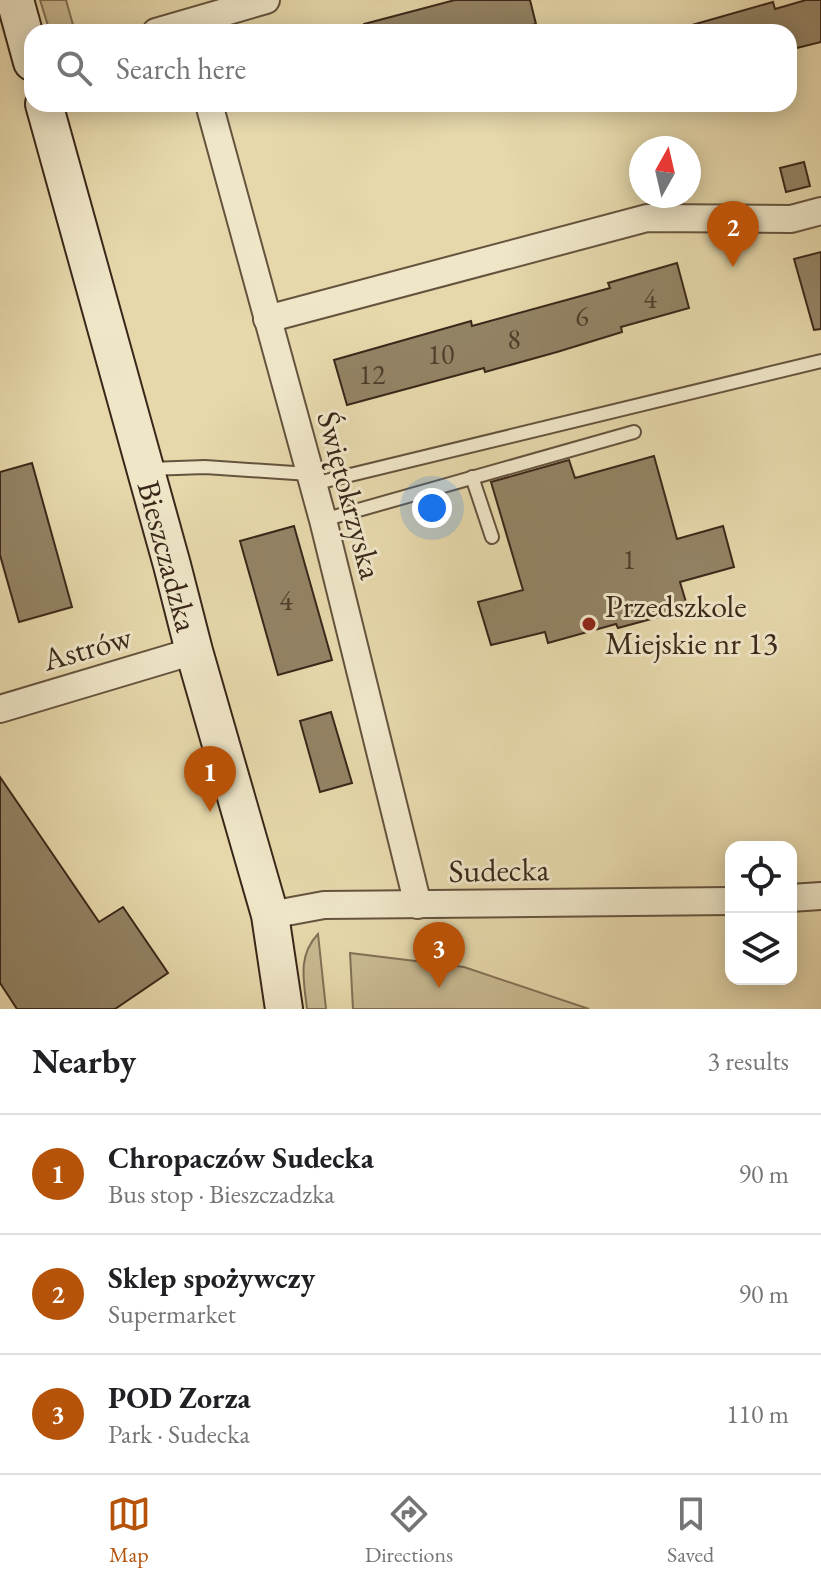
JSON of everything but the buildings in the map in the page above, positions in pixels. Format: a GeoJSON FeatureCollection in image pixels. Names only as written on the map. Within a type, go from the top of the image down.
{"type":"FeatureCollection","features":[{"type":"Feature","properties":{"kind":"street"},"geometry":{"type":"LineString","coordinates":[[15,0],[24,33]]}},
{"type":"Feature","properties":{"kind":"street"},"geometry":{"type":"LineString","coordinates":[[186,18],[266,0]]}},
{"type":"Feature","properties":{"kind":"street","name":"Bieszczadzka"},"geometry":{"type":"LineString","coordinates":[[46,112],[270,915],[284,1009]]}},
{"type":"Feature","properties":{"kind":"street","name":"Świętokrzyska"},"geometry":{"type":"LineString","coordinates":[[211,112],[323,520],[418,905]]}},
{"type":"Feature","properties":{"kind":"street"},"geometry":{"type":"LineString","coordinates":[[267,319],[647,218],[791,219],[821,211]]}},
{"type":"Feature","properties":{"kind":"street","name":"Astrów"},"geometry":{"type":"LineString","coordinates":[[1,705],[194,651]]}},
{"type":"Feature","properties":{"kind":"street"},"geometry":{"type":"LineString","coordinates":[[797,898],[821,896]]}},
{"type":"Feature","properties":{"kind":"street","name":"Sudecka"},"geometry":{"type":"LineString","coordinates":[[270,915],[324,905],[725,901]]}},
{"type":"Feature","properties":{"kind":"lane"},"geometry":{"type":"LineString","coordinates":[[145,469],[205,467],[311,479],[821,361]]}},
{"type":"Feature","properties":{"kind":"lane"},"geometry":{"type":"LineString","coordinates":[[323,520],[634,432]]}},
{"type":"Feature","properties":{"kind":"lane"},"geometry":{"type":"LineString","coordinates":[[472,477],[492,537]]}},
{"type":"Feature","properties":{"kind":"shaded area"},"geometry":{"type":"Polygon","coordinates":[[[40,0],[66,0],[73,24],[48,24],[40,0]]]}},
{"type":"Feature","properties":{"kind":"shaded area"},"geometry":{"type":"Polygon","coordinates":[[[318,934],[326,1009],[307,1009],[304,960],[318,934]]]}},
{"type":"Feature","properties":{"kind":"shaded area"},"geometry":{"type":"Polygon","coordinates":[[[350,953],[464,967],[589,1009],[353,1009],[350,953]]]}},
{"type":"Feature","properties":{"kind":"place","name":"Sklep spożywczy"},"geometry":{"type":"Point","coordinates":[733,267]}},
{"type":"Feature","properties":{"kind":"place","name":"Przedszkole Miejskie nr 13"},"geometry":{"type":"Point","coordinates":[589,624]}},
{"type":"Feature","properties":{"kind":"place","name":"Chropaczów Sudecka"},"geometry":{"type":"Point","coordinates":[210,812]}},
{"type":"Feature","properties":{"kind":"place","name":"POD Zorza"},"geometry":{"type":"Point","coordinates":[439,988]}}]}
